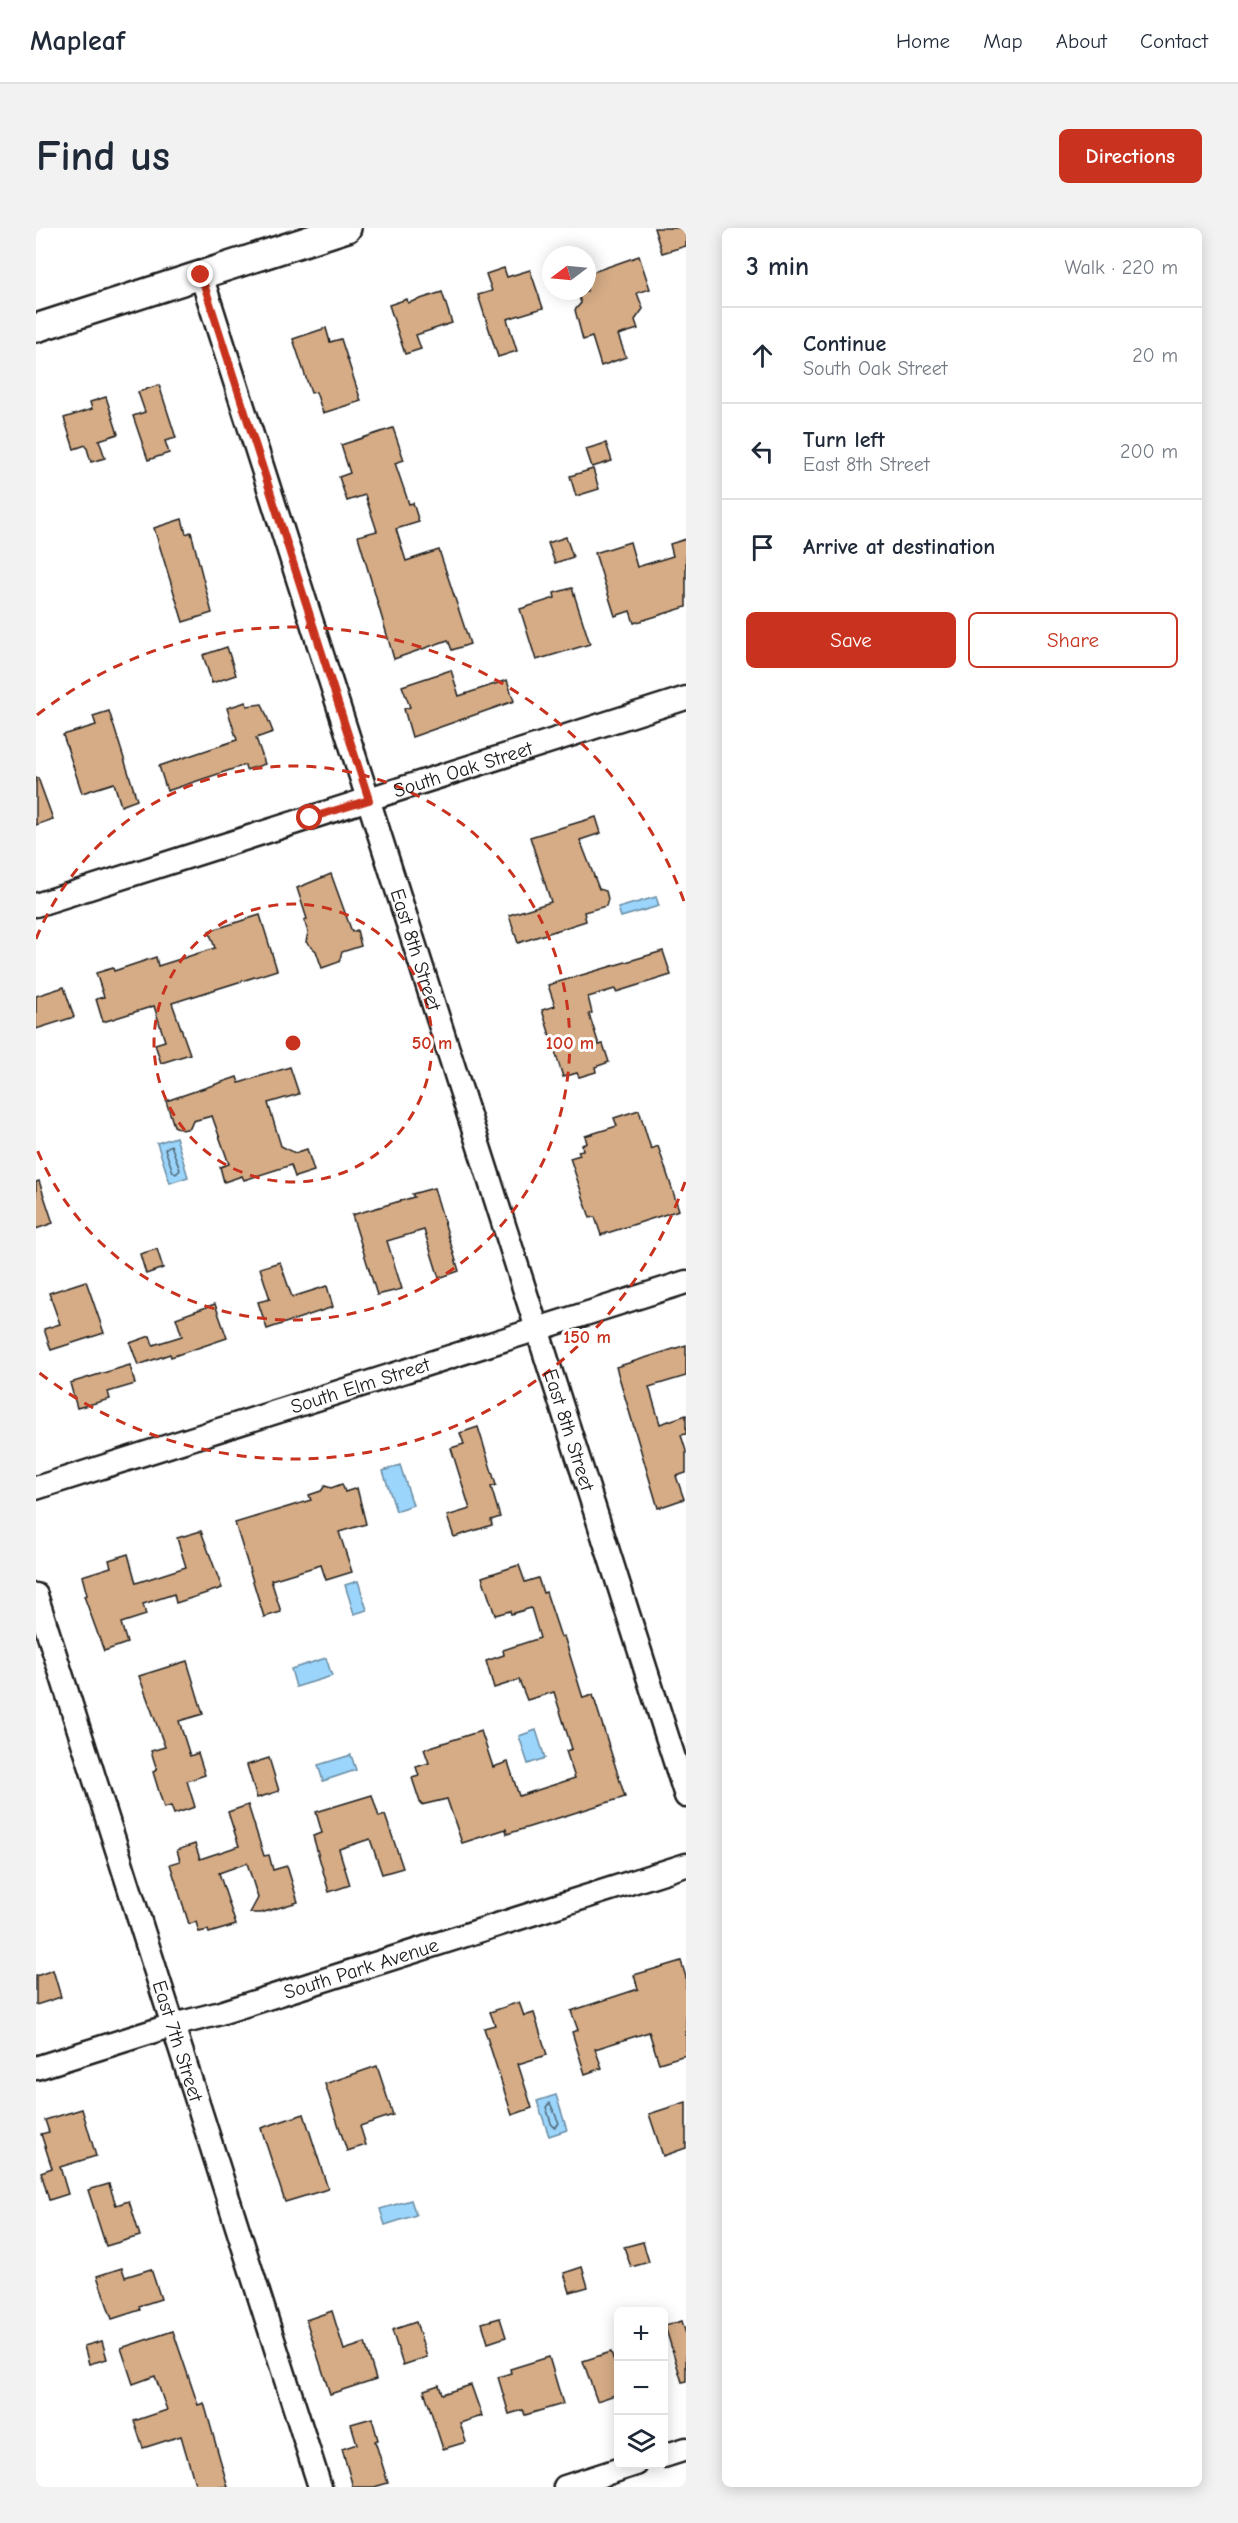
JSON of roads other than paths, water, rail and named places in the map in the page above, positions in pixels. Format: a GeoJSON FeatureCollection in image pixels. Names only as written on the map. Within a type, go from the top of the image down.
{"type":"FeatureCollection","features":[{"type":"Feature","properties":{"kind":"main road"},"geometry":{"type":"LineString","coordinates":[[36,328],[347,228]]}},
{"type":"Feature","properties":{"kind":"street","name":"East 8th Street"},"geometry":{"type":"LineString","coordinates":[[201,275],[686,1796]]}},
{"type":"Feature","properties":{"kind":"street","name":"South Oak Street"},"geometry":{"type":"LineString","coordinates":[[36,905],[686,698]]}},
{"type":"Feature","properties":{"kind":"street","name":"South Elm Street"},"geometry":{"type":"LineString","coordinates":[[36,1488],[686,1282]]}},
{"type":"Feature","properties":{"kind":"street","name":"East 7th Street"},"geometry":{"type":"LineString","coordinates":[[36,1595],[320,2487]]}},
{"type":"Feature","properties":{"kind":"street","name":"South Park Avenue"},"geometry":{"type":"LineString","coordinates":[[36,2068],[173,2025],[217,2014],[686,1865]]}},
{"type":"Feature","properties":{"kind":"street"},"geometry":{"type":"LineString","coordinates":[[668,2454],[686,2449]]}},
{"type":"Feature","properties":{"kind":"street"},"geometry":{"type":"LineString","coordinates":[[565,2487],[621,2469]]}},
{"type":"Feature","properties":{"kind":"water"},"geometry":{"type":"Polygon","coordinates":[[[656,897],[659,906],[621,917],[618,908],[656,897]]]}},
{"type":"Feature","properties":{"kind":"water"},"geometry":{"type":"Polygon","coordinates":[[[176,1137],[188,1177],[170,1183],[157,1143],[176,1137]]]}},
{"type":"Feature","properties":{"kind":"water"},"geometry":{"type":"Polygon","coordinates":[[[400,1465],[413,1505],[396,1511],[383,1471],[400,1465]]]}},
{"type":"Feature","properties":{"kind":"water"},"geometry":{"type":"Polygon","coordinates":[[[358,1581],[367,1610],[354,1614],[345,1585],[358,1581]]]}},
{"type":"Feature","properties":{"kind":"water"},"geometry":{"type":"Polygon","coordinates":[[[326,1658],[332,1676],[296,1687],[291,1669],[326,1658]]]}},
{"type":"Feature","properties":{"kind":"water"},"geometry":{"type":"Polygon","coordinates":[[[536,1730],[545,1758],[528,1764],[519,1736],[536,1730]]]}},
{"type":"Feature","properties":{"kind":"water"},"geometry":{"type":"Polygon","coordinates":[[[351,1755],[356,1770],[323,1781],[318,1765],[351,1755]]]}},
{"type":"Feature","properties":{"kind":"water"},"geometry":{"type":"Polygon","coordinates":[[[556,2095],[567,2130],[549,2136],[537,2101],[556,2095]]]}},
{"type":"Feature","properties":{"kind":"water"},"geometry":{"type":"Polygon","coordinates":[[[411,2200],[416,2215],[385,2225],[380,2209],[411,2200]]]}}]}
